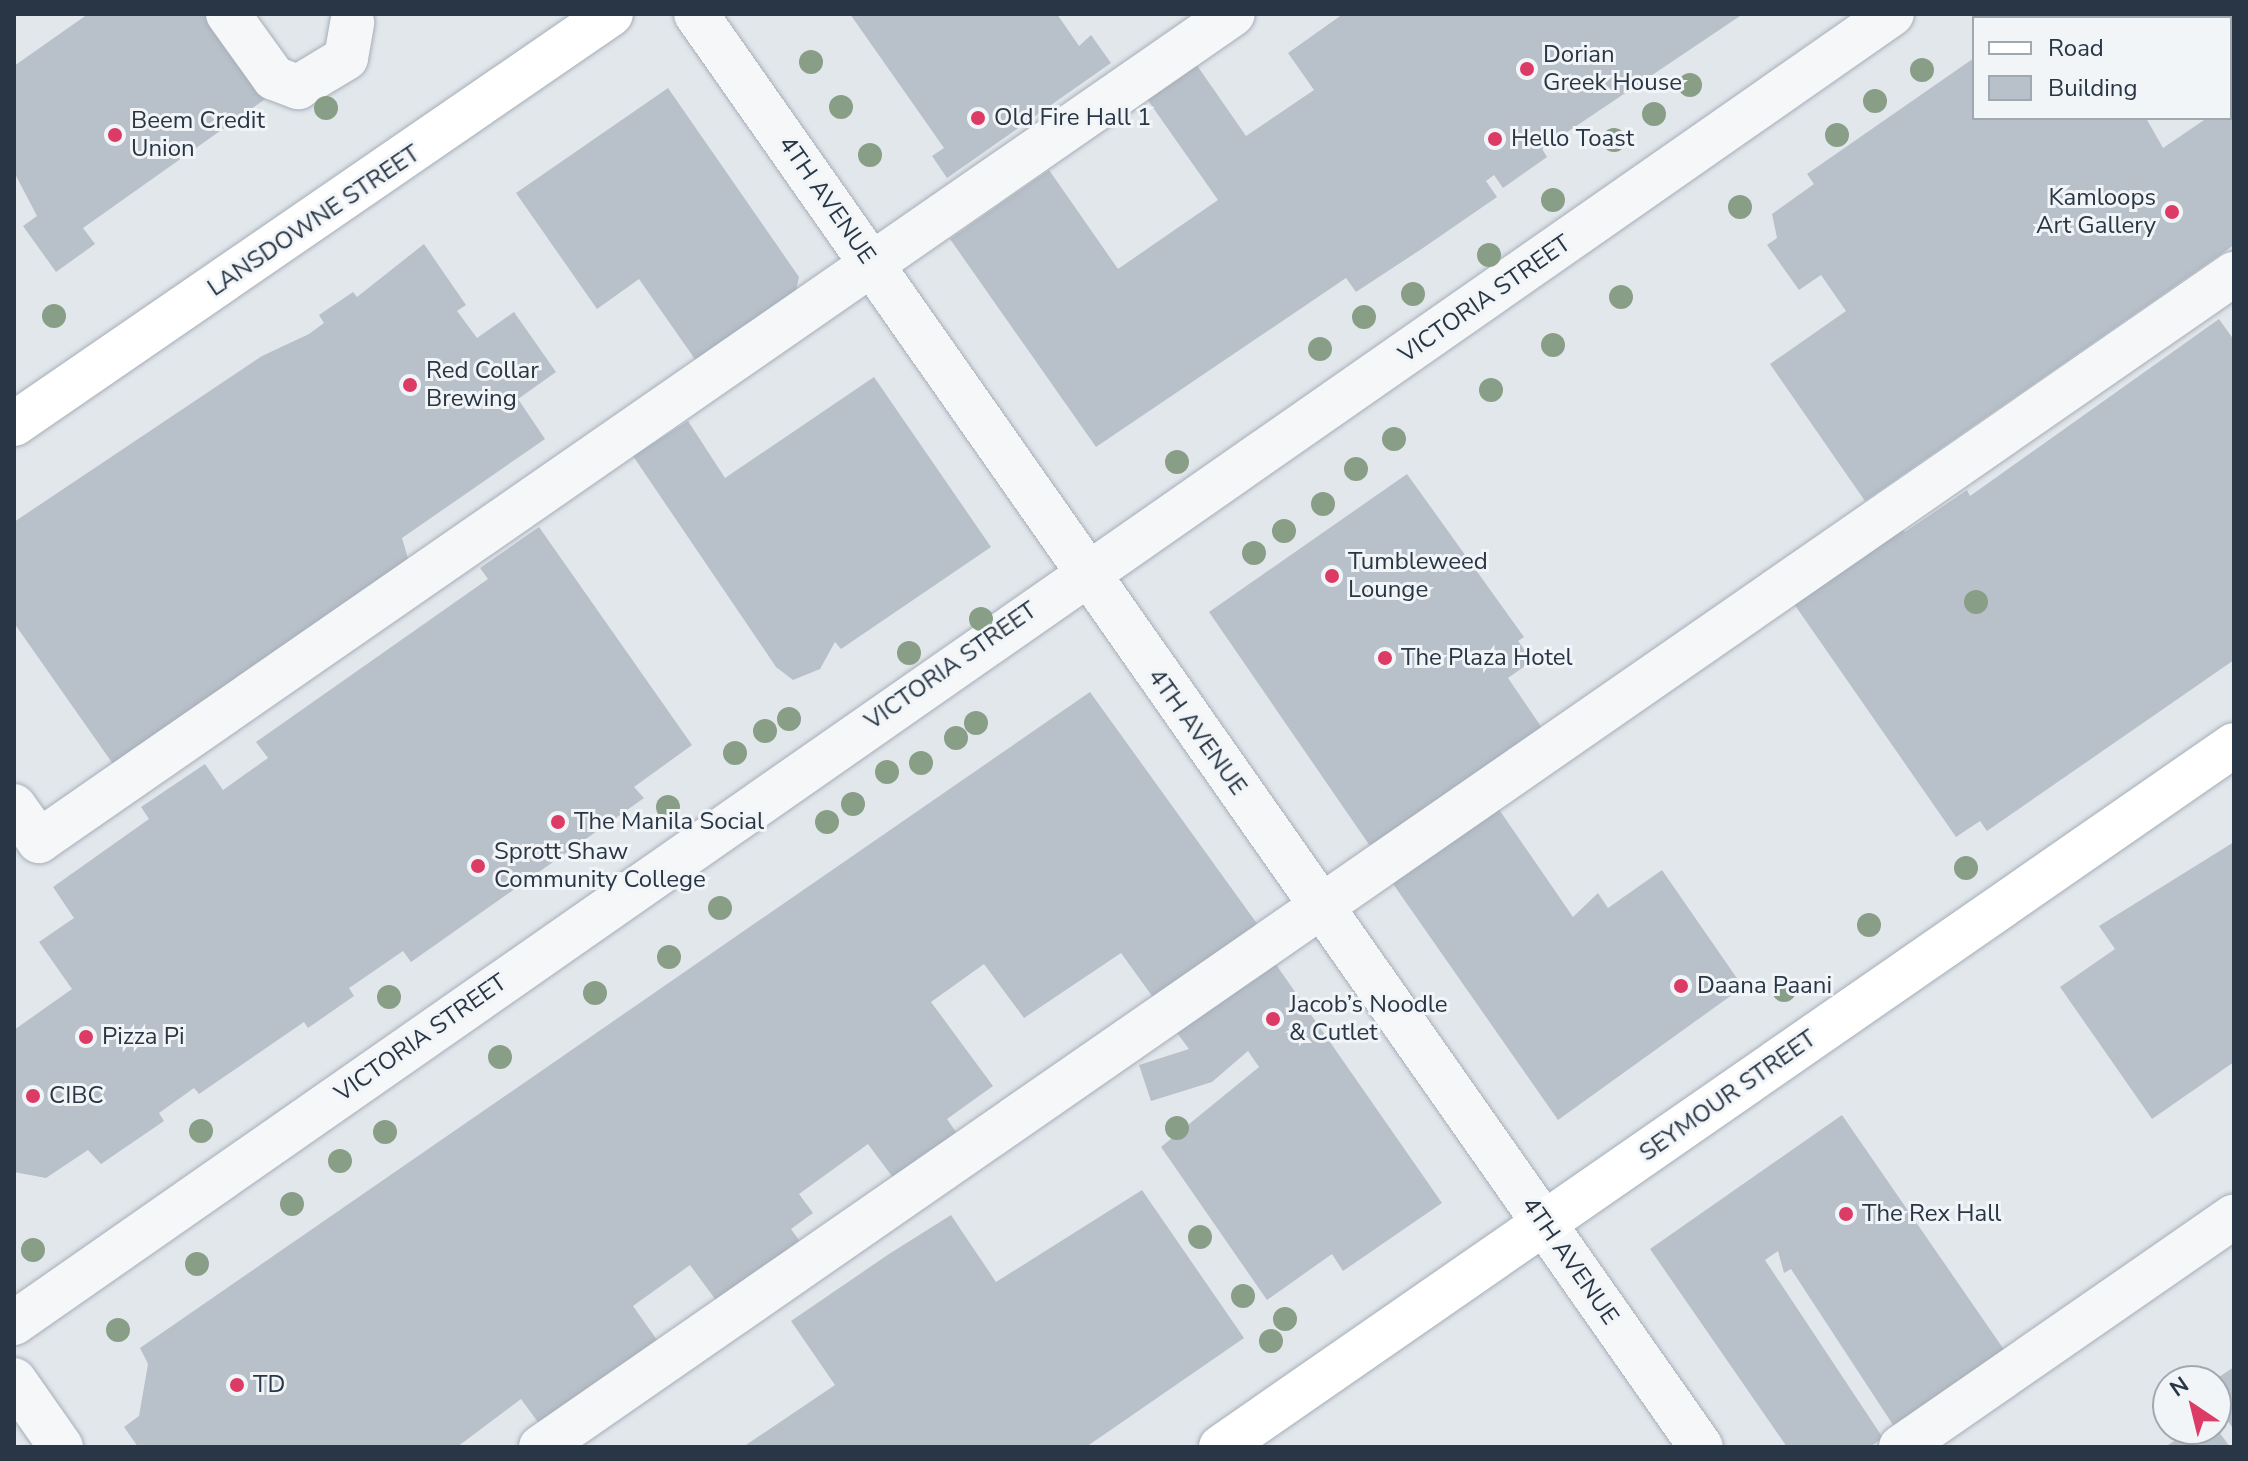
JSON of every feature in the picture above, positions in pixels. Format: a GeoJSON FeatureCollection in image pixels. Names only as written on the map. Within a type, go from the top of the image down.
{"type":"FeatureCollection","features":[{"type":"Feature","properties":{"kind":"main road","name":"LANSDOWNE STREET"},"geometry":{"type":"LineString","coordinates":[[14,424],[611,14]]}},
{"type":"Feature","properties":{"kind":"main road","name":"SEYMOUR STREET"},"geometry":{"type":"LineString","coordinates":[[1221,1447],[2234,745]]}},
{"type":"Feature","properties":{"kind":"street"},"geometry":{"type":"LineString","coordinates":[[228,14],[274,78],[298,87],[346,58],[352,23]]}},
{"type":"Feature","properties":{"kind":"street","name":"4TH AVENUE"},"geometry":{"type":"LineString","coordinates":[[696,14],[874,266],[1083,574],[1323,906],[1701,1447]]}},
{"type":"Feature","properties":{"kind":"street"},"geometry":{"type":"LineString","coordinates":[[14,806],[39,841],[874,266],[1233,14]]}},
{"type":"Feature","properties":{"kind":"street","name":"VICTORIA STREET"},"geometry":{"type":"LineString","coordinates":[[14,1323],[1083,574],[1892,14]]}},
{"type":"Feature","properties":{"kind":"street"},"geometry":{"type":"LineString","coordinates":[[541,1447],[2234,274]]}},
{"type":"Feature","properties":{"kind":"street"},"geometry":{"type":"LineString","coordinates":[[1901,1447],[2234,1216]]}},
{"type":"Feature","properties":{"kind":"street"},"geometry":{"type":"LineString","coordinates":[[14,1380],[61,1447]]}},
{"type":"Feature","properties":{"kind":"building","name":"Beem Credit Union"},"geometry":{"type":"Polygon","coordinates":[[[88,14],[210,14],[268,97],[83,228],[95,244],[56,272],[23,226],[37,216],[14,172],[14,66],[88,14]]]}},
{"type":"Feature","properties":{"kind":"building","name":"Old Fire Hall 1"},"geometry":{"type":"Polygon","coordinates":[[[850,14],[1057,14],[1079,46],[1091,35],[1111,63],[947,178],[932,156],[944,148],[850,14]]]}},
{"type":"Feature","properties":{"kind":"building"},"geometry":{"type":"Polygon","coordinates":[[[1343,14],[1743,14],[1542,149],[1547,157],[1503,188],[1494,175],[1486,181],[1497,197],[1423,248],[1356,292],[1346,278],[1096,447],[950,239],[1049,170],[1118,269],[1218,200],[1147,99],[1196,64],[1246,136],[1314,90],[1288,53],[1343,14]]]}},
{"type":"Feature","properties":{"kind":"building"},"geometry":{"type":"Polygon","coordinates":[[[2038,14],[2190,14],[2190,16],[2038,14]]]}},
{"type":"Feature","properties":{"kind":"building"},"geometry":{"type":"Polygon","coordinates":[[[1972,59],[1972,120],[2147,120],[2163,148],[2204,120],[2232,120],[2234,99],[2234,245],[1865,501],[1770,364],[1846,311],[1821,275],[1799,290],[1767,245],[1777,238],[1772,214],[1814,184],[1807,174],[1972,59]]]}},
{"type":"Feature","properties":{"kind":"building"},"geometry":{"type":"Polygon","coordinates":[[[668,88],[799,277],[794,300],[699,365],[639,279],[597,309],[516,193],[668,88]]]}},
{"type":"Feature","properties":{"kind":"building"},"geometry":{"type":"Polygon","coordinates":[[[424,244],[466,305],[457,311],[477,338],[514,312],[556,372],[518,399],[545,439],[402,538],[409,562],[113,764],[14,623],[14,522],[262,356],[309,334],[324,323],[319,315],[353,292],[357,297],[424,244]]]}},
{"type":"Feature","properties":{"kind":"building"},"geometry":{"type":"Polygon","coordinates":[[[2219,319],[2234,340],[2234,660],[1987,831],[1980,821],[1956,837],[1792,601],[1901,526],[1905,532],[1967,490],[1970,496],[2219,319]]]}},
{"type":"Feature","properties":{"kind":"building"},"geometry":{"type":"Polygon","coordinates":[[[874,377],[991,547],[841,649],[835,642],[820,669],[793,680],[776,667],[633,456],[688,421],[725,478],[874,377]]]}},
{"type":"Feature","properties":{"kind":"building","name":"The Plaza Hotel"},"geometry":{"type":"Polygon","coordinates":[[[1407,474],[1524,637],[1518,641],[1532,661],[1508,678],[1542,728],[1370,846],[1209,612],[1407,474]]]}},
{"type":"Feature","properties":{"kind":"building"},"geometry":{"type":"Polygon","coordinates":[[[539,527],[692,745],[634,787],[644,798],[411,962],[403,951],[349,988],[354,996],[308,1028],[304,1022],[199,1094],[194,1088],[159,1113],[164,1121],[101,1164],[88,1150],[46,1178],[14,1172],[14,1030],[72,989],[39,942],[74,918],[53,887],[149,819],[141,807],[205,764],[223,790],[268,758],[256,742],[488,579],[480,568],[539,527]]]}},
{"type":"Feature","properties":{"kind":"building"},"geometry":{"type":"Polygon","coordinates":[[[1090,692],[1258,925],[1155,1000],[1121,953],[1024,1018],[984,964],[931,1002],[993,1086],[947,1119],[956,1132],[894,1179],[868,1144],[799,1194],[813,1213],[791,1229],[801,1243],[718,1303],[690,1265],[633,1306],[657,1340],[540,1425],[521,1399],[457,1447],[138,1447],[124,1427],[139,1416],[148,1364],[140,1348],[1090,692]]]}},
{"type":"Feature","properties":{"kind":"building"},"geometry":{"type":"Polygon","coordinates":[[[1498,808],[1573,917],[1598,893],[1608,908],[1662,870],[1743,987],[1558,1120],[1391,881],[1498,808]]]}},
{"type":"Feature","properties":{"kind":"building"},"geometry":{"type":"Polygon","coordinates":[[[2234,842],[2234,1062],[2152,1119],[2060,987],[2115,949],[2099,926],[2234,842]]]}},
{"type":"Feature","properties":{"kind":"building"},"geometry":{"type":"Polygon","coordinates":[[[1275,963],[1442,1203],[1343,1271],[1332,1254],[1267,1300],[1161,1147],[1259,1067],[1248,1051],[1212,1082],[1151,1101],[1139,1065],[1189,1049],[1177,1033],[1275,963]]]}},
{"type":"Feature","properties":{"kind":"building"},"geometry":{"type":"Polygon","coordinates":[[[1842,1115],[2007,1354],[1897,1431],[1791,1269],[1784,1273],[1778,1251],[1765,1260],[1883,1438],[1870,1447],[1787,1447],[1650,1249],[1842,1115]]]}},
{"type":"Feature","properties":{"kind":"building"},"geometry":{"type":"Polygon","coordinates":[[[1142,1190],[1244,1338],[1086,1447],[743,1447],[835,1385],[791,1321],[889,1254],[951,1215],[996,1282],[1142,1190]]]}},
{"type":"Feature","properties":{"kind":"building"},"geometry":{"type":"Polygon","coordinates":[[[2234,1367],[2234,1430],[2232,1427],[2234,1367]]]}},
{"type":"Feature","properties":{"kind":"building"},"geometry":{"type":"Polygon","coordinates":[[[2229,1445],[2230,1447],[2165,1447],[2229,1445]]]}},
{"type":"Feature","properties":{"kind":"place","name":"Dorian Greek House"},"geometry":{"type":"Point","coordinates":[1527,69]}},
{"type":"Feature","properties":{"kind":"place","name":"Old Fire Hall 1"},"geometry":{"type":"Point","coordinates":[978,118]}},
{"type":"Feature","properties":{"kind":"place","name":"Beem Credit Union"},"geometry":{"type":"Point","coordinates":[115,135]}},
{"type":"Feature","properties":{"kind":"place","name":"Hello Toast"},"geometry":{"type":"Point","coordinates":[1495,139]}},
{"type":"Feature","properties":{"kind":"place","name":"Kamloops Art Gallery"},"geometry":{"type":"Point","coordinates":[2172,212]}},
{"type":"Feature","properties":{"kind":"place","name":"Red Collar Brewing"},"geometry":{"type":"Point","coordinates":[410,385]}},
{"type":"Feature","properties":{"kind":"place","name":"Tumbleweed Lounge"},"geometry":{"type":"Point","coordinates":[1332,576]}},
{"type":"Feature","properties":{"kind":"place","name":"The Plaza Hotel"},"geometry":{"type":"Point","coordinates":[1385,658]}},
{"type":"Feature","properties":{"kind":"place","name":"The Manila Social"},"geometry":{"type":"Point","coordinates":[558,822]}},
{"type":"Feature","properties":{"kind":"place","name":"Sprott Shaw Community College"},"geometry":{"type":"Point","coordinates":[478,866]}},
{"type":"Feature","properties":{"kind":"place","name":"Daana Paani"},"geometry":{"type":"Point","coordinates":[1681,986]}},
{"type":"Feature","properties":{"kind":"place","name":"Jacob’s Noodle & Cutlet"},"geometry":{"type":"Point","coordinates":[1273,1019]}},
{"type":"Feature","properties":{"kind":"place","name":"Pizza Pi"},"geometry":{"type":"Point","coordinates":[86,1037]}},
{"type":"Feature","properties":{"kind":"place","name":"CIBC"},"geometry":{"type":"Point","coordinates":[33,1096]}},
{"type":"Feature","properties":{"kind":"place","name":"The Rex Hall"},"geometry":{"type":"Point","coordinates":[1846,1214]}},
{"type":"Feature","properties":{"kind":"place","name":"TD"},"geometry":{"type":"Point","coordinates":[237,1385]}}]}
